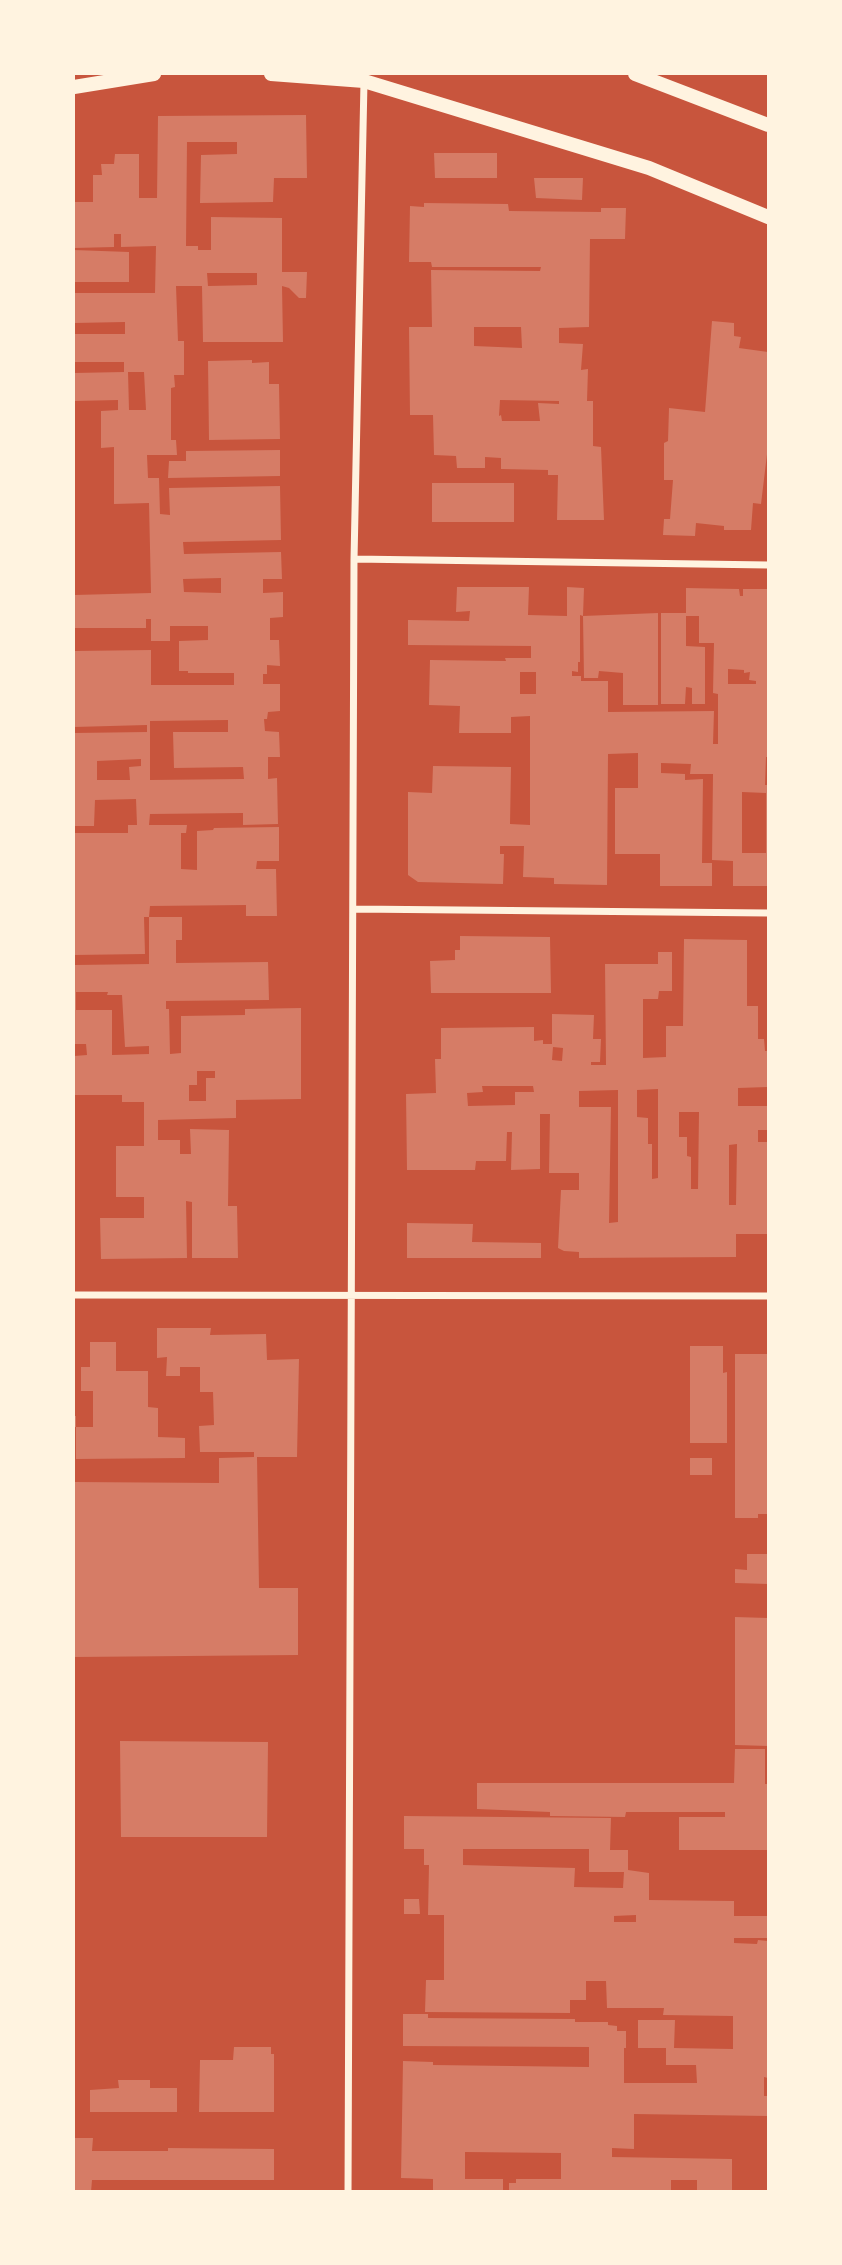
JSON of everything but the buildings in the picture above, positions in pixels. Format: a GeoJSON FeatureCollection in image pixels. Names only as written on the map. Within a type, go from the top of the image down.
{"type":"FeatureCollection","features":[{"type":"Feature","properties":{"kind":"main road"},"geometry":{"type":"LineString","coordinates":[[74,87],[154,74]]}},
{"type":"Feature","properties":{"kind":"main road"},"geometry":{"type":"LineString","coordinates":[[271,74],[365,81],[649,168],[768,217]]}},
{"type":"Feature","properties":{"kind":"main road"},"geometry":{"type":"LineString","coordinates":[[635,74],[768,125]]}},
{"type":"Feature","properties":{"kind":"street"},"geometry":{"type":"LineString","coordinates":[[348,2192],[355,909],[354,559],[365,81]]}},
{"type":"Feature","properties":{"kind":"street"},"geometry":{"type":"LineString","coordinates":[[354,559],[768,565]]}},
{"type":"Feature","properties":{"kind":"street"},"geometry":{"type":"LineString","coordinates":[[355,909],[768,913]]}},
{"type":"Feature","properties":{"kind":"street"},"geometry":{"type":"LineString","coordinates":[[74,1295],[768,1296]]}}]}
